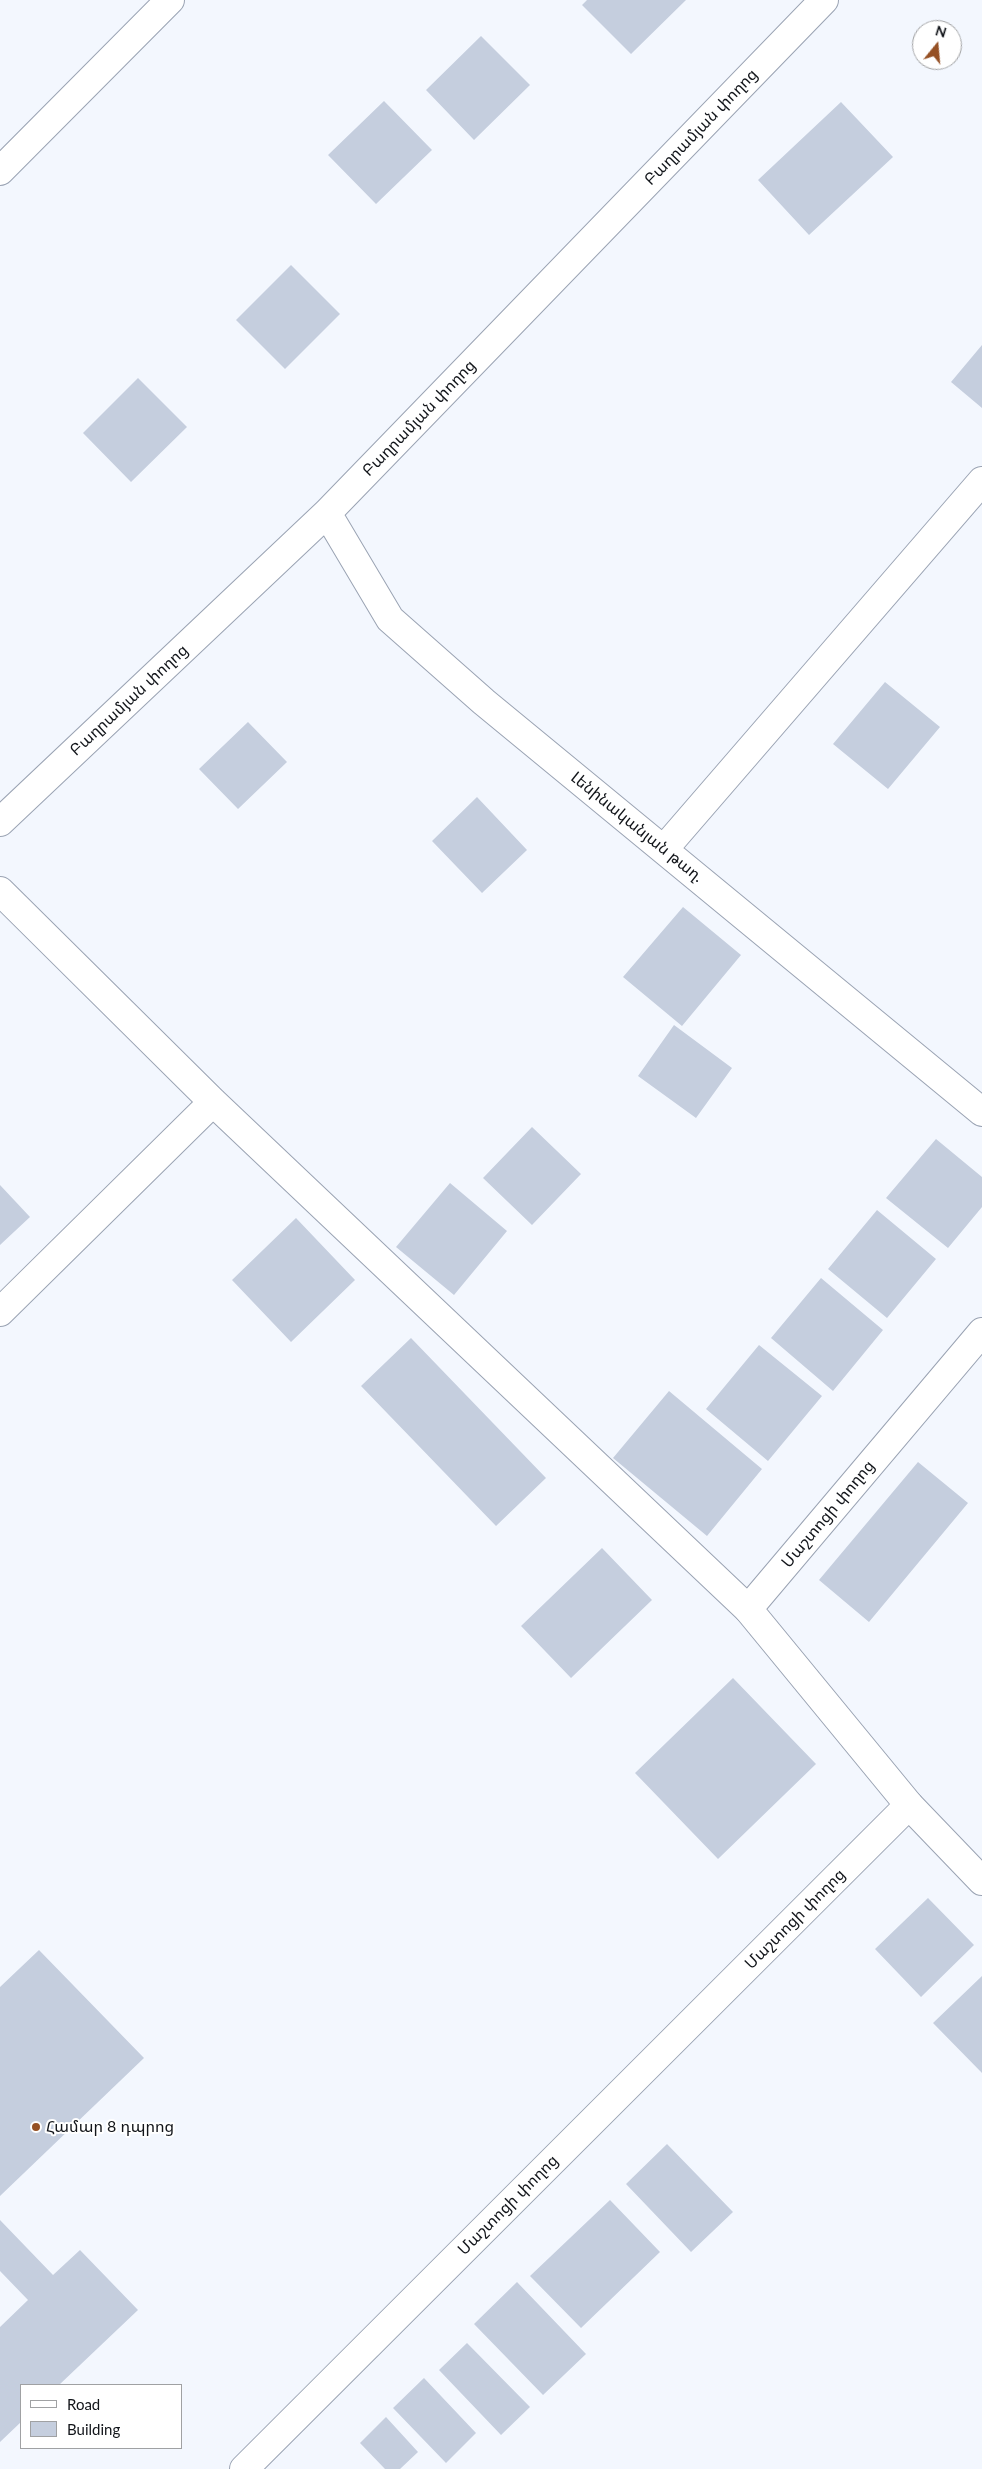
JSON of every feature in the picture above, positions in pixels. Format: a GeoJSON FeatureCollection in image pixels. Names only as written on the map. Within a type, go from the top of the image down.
{"type":"FeatureCollection","features":[{"type":"Feature","properties":{"kind":"street"},"geometry":{"type":"LineString","coordinates":[[0,171],[170,0]]}},
{"type":"Feature","properties":{"kind":"street","name":"Բաղրամյան փողոց"},"geometry":{"type":"LineString","coordinates":[[0,822],[327,513],[824,0]]}},
{"type":"Feature","properties":{"kind":"street"},"geometry":{"type":"LineString","coordinates":[[664,849],[982,482]]}},
{"type":"Feature","properties":{"kind":"street","name":"Լենինականյան թաղ."},"geometry":{"type":"LineString","coordinates":[[327,513],[390,619],[484,702],[982,1112]]}},
{"type":"Feature","properties":{"kind":"street"},"geometry":{"type":"LineString","coordinates":[[0,891],[212,1102],[748,1609],[909,1805],[982,1881]]}},
{"type":"Feature","properties":{"kind":"street"},"geometry":{"type":"LineString","coordinates":[[0,1312],[212,1102]]}},
{"type":"Feature","properties":{"kind":"street","name":"Մաշտոցի փողոց"},"geometry":{"type":"LineString","coordinates":[[748,1609],[982,1332]]}},
{"type":"Feature","properties":{"kind":"street","name":"Մաշտոցի փողոց"},"geometry":{"type":"LineString","coordinates":[[244,2469],[909,1805]]}},
{"type":"Feature","properties":{"kind":"building"},"geometry":{"type":"Polygon","coordinates":[[[587,0],[686,0],[631,54],[582,5],[587,0]]]}},
{"type":"Feature","properties":{"kind":"building"},"geometry":{"type":"Polygon","coordinates":[[[481,36],[530,85],[474,140],[426,90],[481,36]]]}},
{"type":"Feature","properties":{"kind":"building"},"geometry":{"type":"Polygon","coordinates":[[[384,101],[432,150],[376,204],[328,155],[384,101]]]}},
{"type":"Feature","properties":{"kind":"building"},"geometry":{"type":"Polygon","coordinates":[[[841,102],[893,157],[809,235],[758,180],[841,102]]]}},
{"type":"Feature","properties":{"kind":"building"},"geometry":{"type":"Polygon","coordinates":[[[291,265],[340,314],[285,369],[236,320],[291,265]]]}},
{"type":"Feature","properties":{"kind":"building"},"geometry":{"type":"Polygon","coordinates":[[[982,345],[982,408],[951,382],[982,345]]]}},
{"type":"Feature","properties":{"kind":"building"},"geometry":{"type":"Polygon","coordinates":[[[138,378],[187,427],[131,482],[83,433],[138,378]]]}},
{"type":"Feature","properties":{"kind":"building"},"geometry":{"type":"Polygon","coordinates":[[[885,682],[940,727],[888,789],[833,744],[885,682]]]}},
{"type":"Feature","properties":{"kind":"building"},"geometry":{"type":"Polygon","coordinates":[[[248,722],[287,762],[238,809],[199,769],[248,722]]]}},
{"type":"Feature","properties":{"kind":"building"},"geometry":{"type":"Polygon","coordinates":[[[477,797],[527,850],[482,893],[432,841],[477,797]]]}},
{"type":"Feature","properties":{"kind":"building"},"geometry":{"type":"Polygon","coordinates":[[[683,907],[741,955],[682,1026],[623,977],[683,907]]]}},
{"type":"Feature","properties":{"kind":"building"},"geometry":{"type":"Polygon","coordinates":[[[674,1025],[732,1068],[696,1118],[638,1076],[674,1025]]]}},
{"type":"Feature","properties":{"kind":"building"},"geometry":{"type":"Polygon","coordinates":[[[532,1127],[581,1174],[532,1225],[483,1178],[532,1127]]]}},
{"type":"Feature","properties":{"kind":"building"},"geometry":{"type":"Polygon","coordinates":[[[936,1139],[982,1177],[982,1207],[948,1248],[886,1198],[936,1139]]]}},
{"type":"Feature","properties":{"kind":"building"},"geometry":{"type":"Polygon","coordinates":[[[450,1183],[507,1231],[454,1295],[396,1247],[450,1183]]]}},
{"type":"Feature","properties":{"kind":"building"},"geometry":{"type":"Polygon","coordinates":[[[0,1185],[30,1217],[0,1245],[0,1185]]]}},
{"type":"Feature","properties":{"kind":"building"},"geometry":{"type":"Polygon","coordinates":[[[877,1210],[936,1259],[887,1318],[828,1269],[877,1210]]]}},
{"type":"Feature","properties":{"kind":"building"},"geometry":{"type":"Polygon","coordinates":[[[296,1218],[355,1280],[291,1342],[232,1280],[296,1218]]]}},
{"type":"Feature","properties":{"kind":"building"},"geometry":{"type":"Polygon","coordinates":[[[821,1278],[883,1330],[833,1391],[771,1338],[821,1278]]]}},
{"type":"Feature","properties":{"kind":"building"},"geometry":{"type":"Polygon","coordinates":[[[411,1338],[546,1478],[496,1526],[361,1386],[411,1338]]]}},
{"type":"Feature","properties":{"kind":"building"},"geometry":{"type":"Polygon","coordinates":[[[759,1345],[822,1396],[768,1461],[706,1409],[759,1345]]]}},
{"type":"Feature","properties":{"kind":"building"},"geometry":{"type":"Polygon","coordinates":[[[669,1391],[762,1469],[707,1536],[613,1458],[669,1391]]]}},
{"type":"Feature","properties":{"kind":"building"},"geometry":{"type":"Polygon","coordinates":[[[918,1462],[968,1503],[869,1622],[819,1580],[918,1462]]]}},
{"type":"Feature","properties":{"kind":"building"},"geometry":{"type":"Polygon","coordinates":[[[602,1548],[652,1600],[571,1678],[521,1626],[602,1548]]]}},
{"type":"Feature","properties":{"kind":"building"},"geometry":{"type":"Polygon","coordinates":[[[733,1678],[816,1764],[718,1859],[635,1773],[733,1678]]]}},
{"type":"Feature","properties":{"kind":"building"},"geometry":{"type":"Polygon","coordinates":[[[928,1898],[974,1945],[921,1997],[875,1949],[928,1898]]]}},
{"type":"Feature","properties":{"kind":"building","name":"Համար 8 դպրոց"},"geometry":{"type":"Polygon","coordinates":[[[39,1950],[144,2058],[0,2196],[0,1987],[39,1950]]]}},
{"type":"Feature","properties":{"kind":"building"},"geometry":{"type":"Polygon","coordinates":[[[982,1976],[982,2073],[933,2023],[982,1976]]]}},
{"type":"Feature","properties":{"kind":"building"},"geometry":{"type":"Polygon","coordinates":[[[667,2144],[733,2212],[691,2252],[626,2184],[667,2144]]]}},
{"type":"Feature","properties":{"kind":"building"},"geometry":{"type":"Polygon","coordinates":[[[610,2200],[660,2252],[581,2328],[530,2276],[610,2200]]]}},
{"type":"Feature","properties":{"kind":"building"},"geometry":{"type":"Polygon","coordinates":[[[0,2220],[53,2275],[80,2250],[138,2310],[60,2384],[20,2384],[20,2423],[0,2442],[0,2327],[28,2300],[0,2271],[0,2220]]]}},
{"type":"Feature","properties":{"kind":"building"},"geometry":{"type":"Polygon","coordinates":[[[517,2282],[586,2354],[543,2395],[474,2324],[517,2282]]]}},
{"type":"Feature","properties":{"kind":"building"},"geometry":{"type":"Polygon","coordinates":[[[467,2343],[530,2407],[501,2435],[439,2370],[467,2343]]]}},
{"type":"Feature","properties":{"kind":"building"},"geometry":{"type":"Polygon","coordinates":[[[424,2378],[476,2433],[446,2463],[393,2408],[424,2378]]]}},
{"type":"Feature","properties":{"kind":"building"},"geometry":{"type":"Polygon","coordinates":[[[386,2417],[418,2452],[400,2469],[385,2469],[360,2443],[386,2417]]]}},
{"type":"Feature","properties":{"kind":"place","name":"Համար 8 դպրոց"},"geometry":{"type":"Point","coordinates":[36,2127]}}]}
